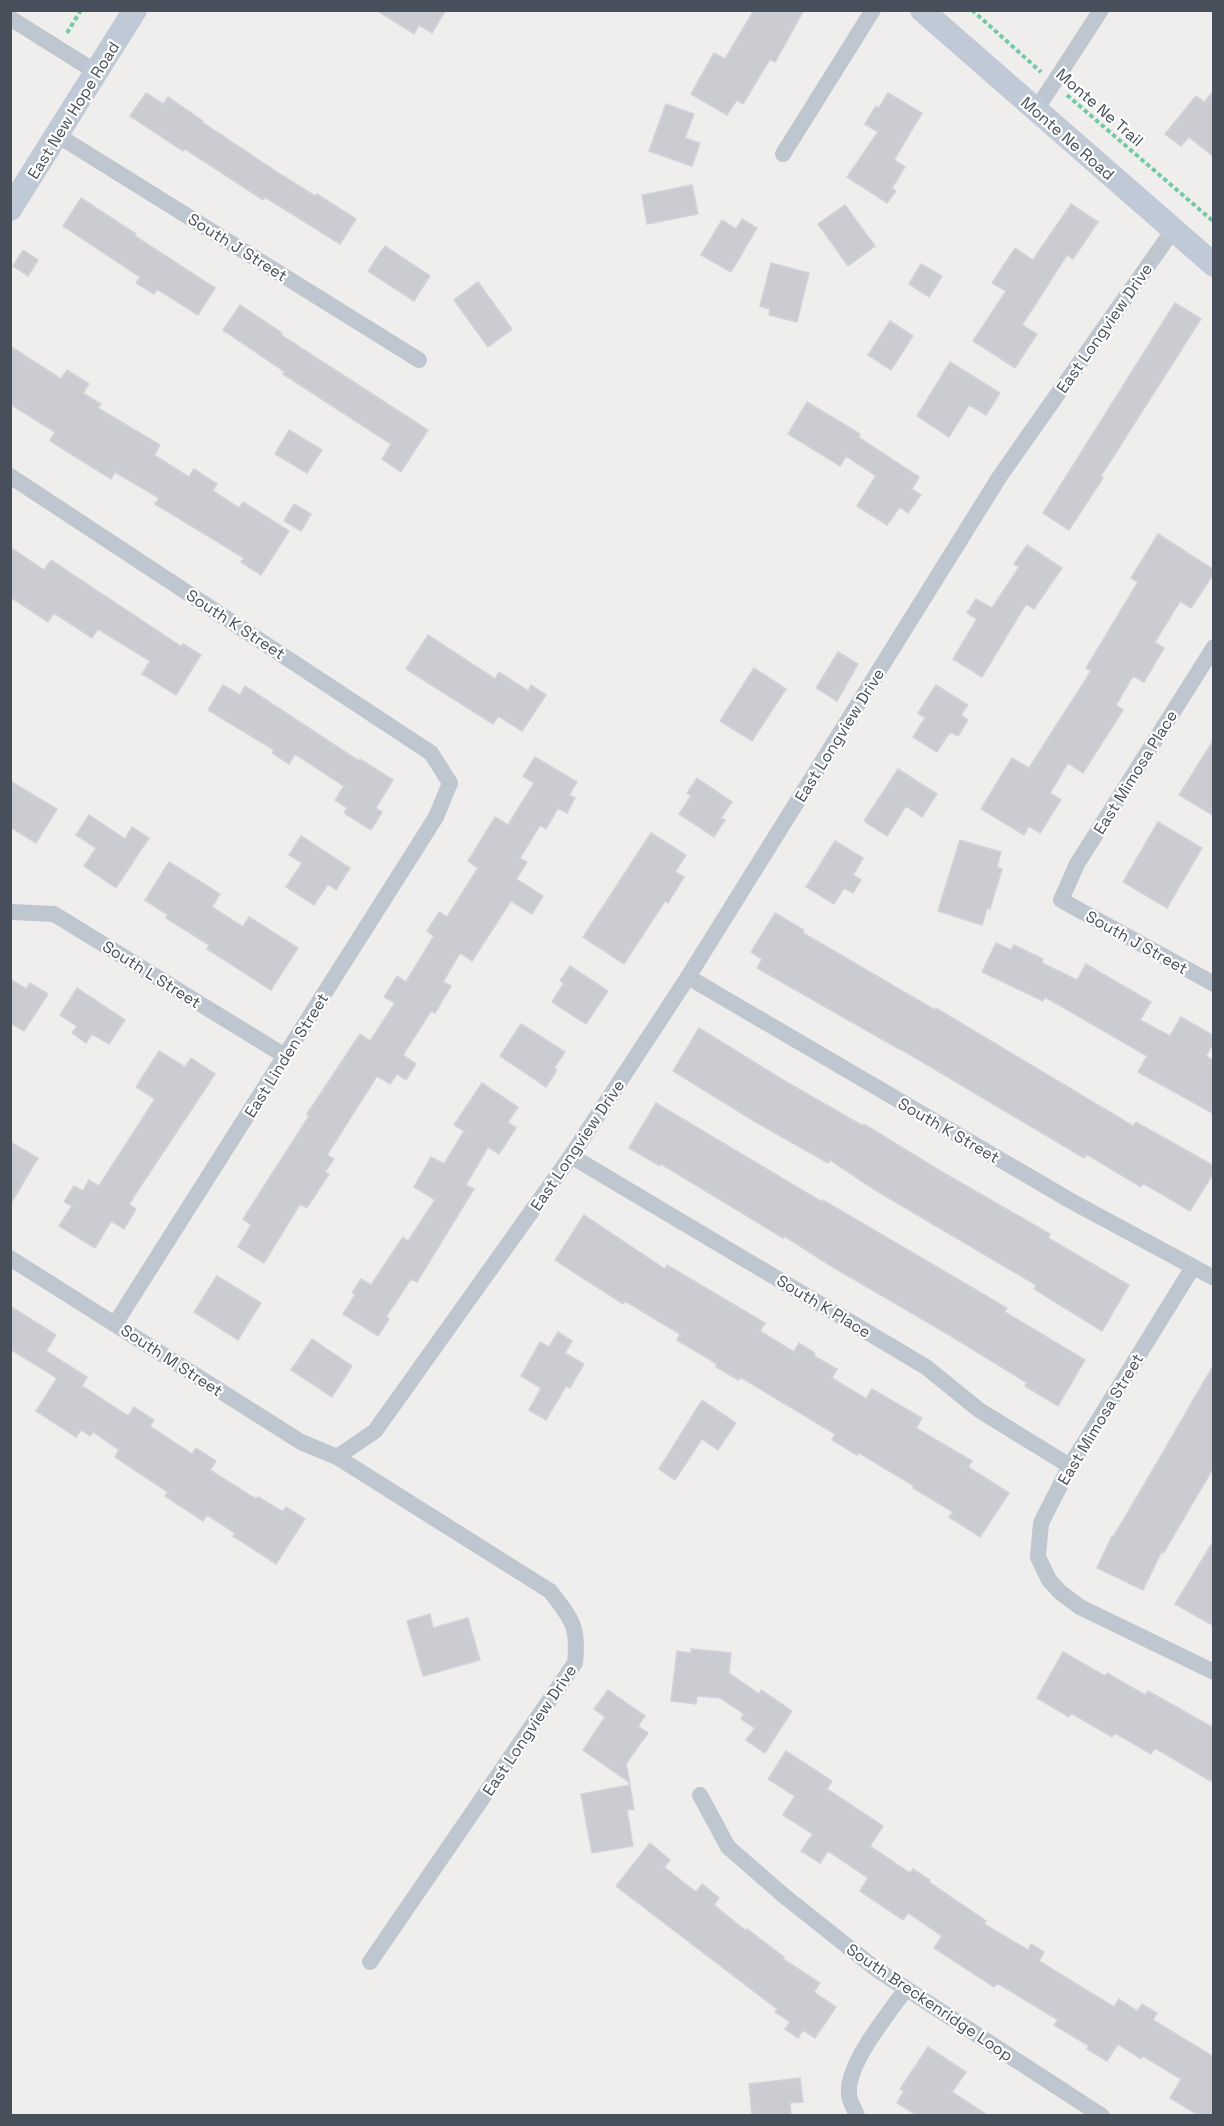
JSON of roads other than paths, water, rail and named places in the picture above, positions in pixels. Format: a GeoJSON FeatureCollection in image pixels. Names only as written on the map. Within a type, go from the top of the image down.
{"type":"FeatureCollection","features":[{"type":"Feature","properties":{"kind":"street","name":"East New Hope Road"},"geometry":{"type":"LineString","coordinates":[[10,209],[135,10]]}},
{"type":"Feature","properties":{"kind":"street"},"geometry":{"type":"LineString","coordinates":[[783,154],[873,10]]}},
{"type":"Feature","properties":{"kind":"street","name":"Monte Ne Road"},"geometry":{"type":"LineString","coordinates":[[922,10],[1214,265]]}},
{"type":"Feature","properties":{"kind":"street"},"geometry":{"type":"LineString","coordinates":[[1036,110],[1101,10]]}},
{"type":"Feature","properties":{"kind":"street"},"geometry":{"type":"LineString","coordinates":[[10,18],[96,72]]}},
{"type":"Feature","properties":{"kind":"street","name":"South J Street"},"geometry":{"type":"LineString","coordinates":[[57,135],[418,360]]}},
{"type":"Feature","properties":{"kind":"street","name":"East Longview Drive"},"geometry":{"type":"LineString","coordinates":[[370,1962],[561,1686],[575,1663],[578,1641],[571,1617],[550,1591],[336,1457],[375,1431],[571,1156],[688,977],[1000,476],[1173,230]]}},
{"type":"Feature","properties":{"kind":"street","name":"South K Street"},"geometry":{"type":"LineString","coordinates":[[10,476],[431,753],[450,783]]}},
{"type":"Feature","properties":{"kind":"street","name":"East Mimosa Place"},"geometry":{"type":"LineString","coordinates":[[1061,900],[1077,864],[1214,646]]}},
{"type":"Feature","properties":{"kind":"street","name":"East Linden Street"},"geometry":{"type":"LineString","coordinates":[[115,1324],[436,817],[450,783]]}},
{"type":"Feature","properties":{"kind":"street","name":"South J Street"},"geometry":{"type":"LineString","coordinates":[[1061,900],[1214,984]]}},
{"type":"Feature","properties":{"kind":"street","name":"South L Street"},"geometry":{"type":"LineString","coordinates":[[13,912],[54,914],[285,1056]]}},
{"type":"Feature","properties":{"kind":"street","name":"South K Street"},"geometry":{"type":"LineString","coordinates":[[688,977],[1071,1201],[1214,1278]]}},
{"type":"Feature","properties":{"kind":"street","name":"South K Place"},"geometry":{"type":"LineString","coordinates":[[571,1156],[926,1367],[979,1410],[1070,1466]]}},
{"type":"Feature","properties":{"kind":"street","name":"South M Street"},"geometry":{"type":"LineString","coordinates":[[10,1258],[301,1442],[336,1457]]}},
{"type":"Feature","properties":{"kind":"street","name":"East Mimosa Street"},"geometry":{"type":"LineString","coordinates":[[1193,1267],[1070,1466],[1041,1523],[1038,1557],[1049,1580],[1060,1592],[1080,1607],[1214,1672]]}},
{"type":"Feature","properties":{"kind":"street","name":"South Breckenridge Loop"},"geometry":{"type":"LineString","coordinates":[[700,1795],[728,1847],[783,1895],[876,1969],[1102,2115]]}},
{"type":"Feature","properties":{"kind":"street"},"geometry":{"type":"LineString","coordinates":[[857,2115],[849,2094],[853,2070],[876,2030],[906,1989]]}}]}
